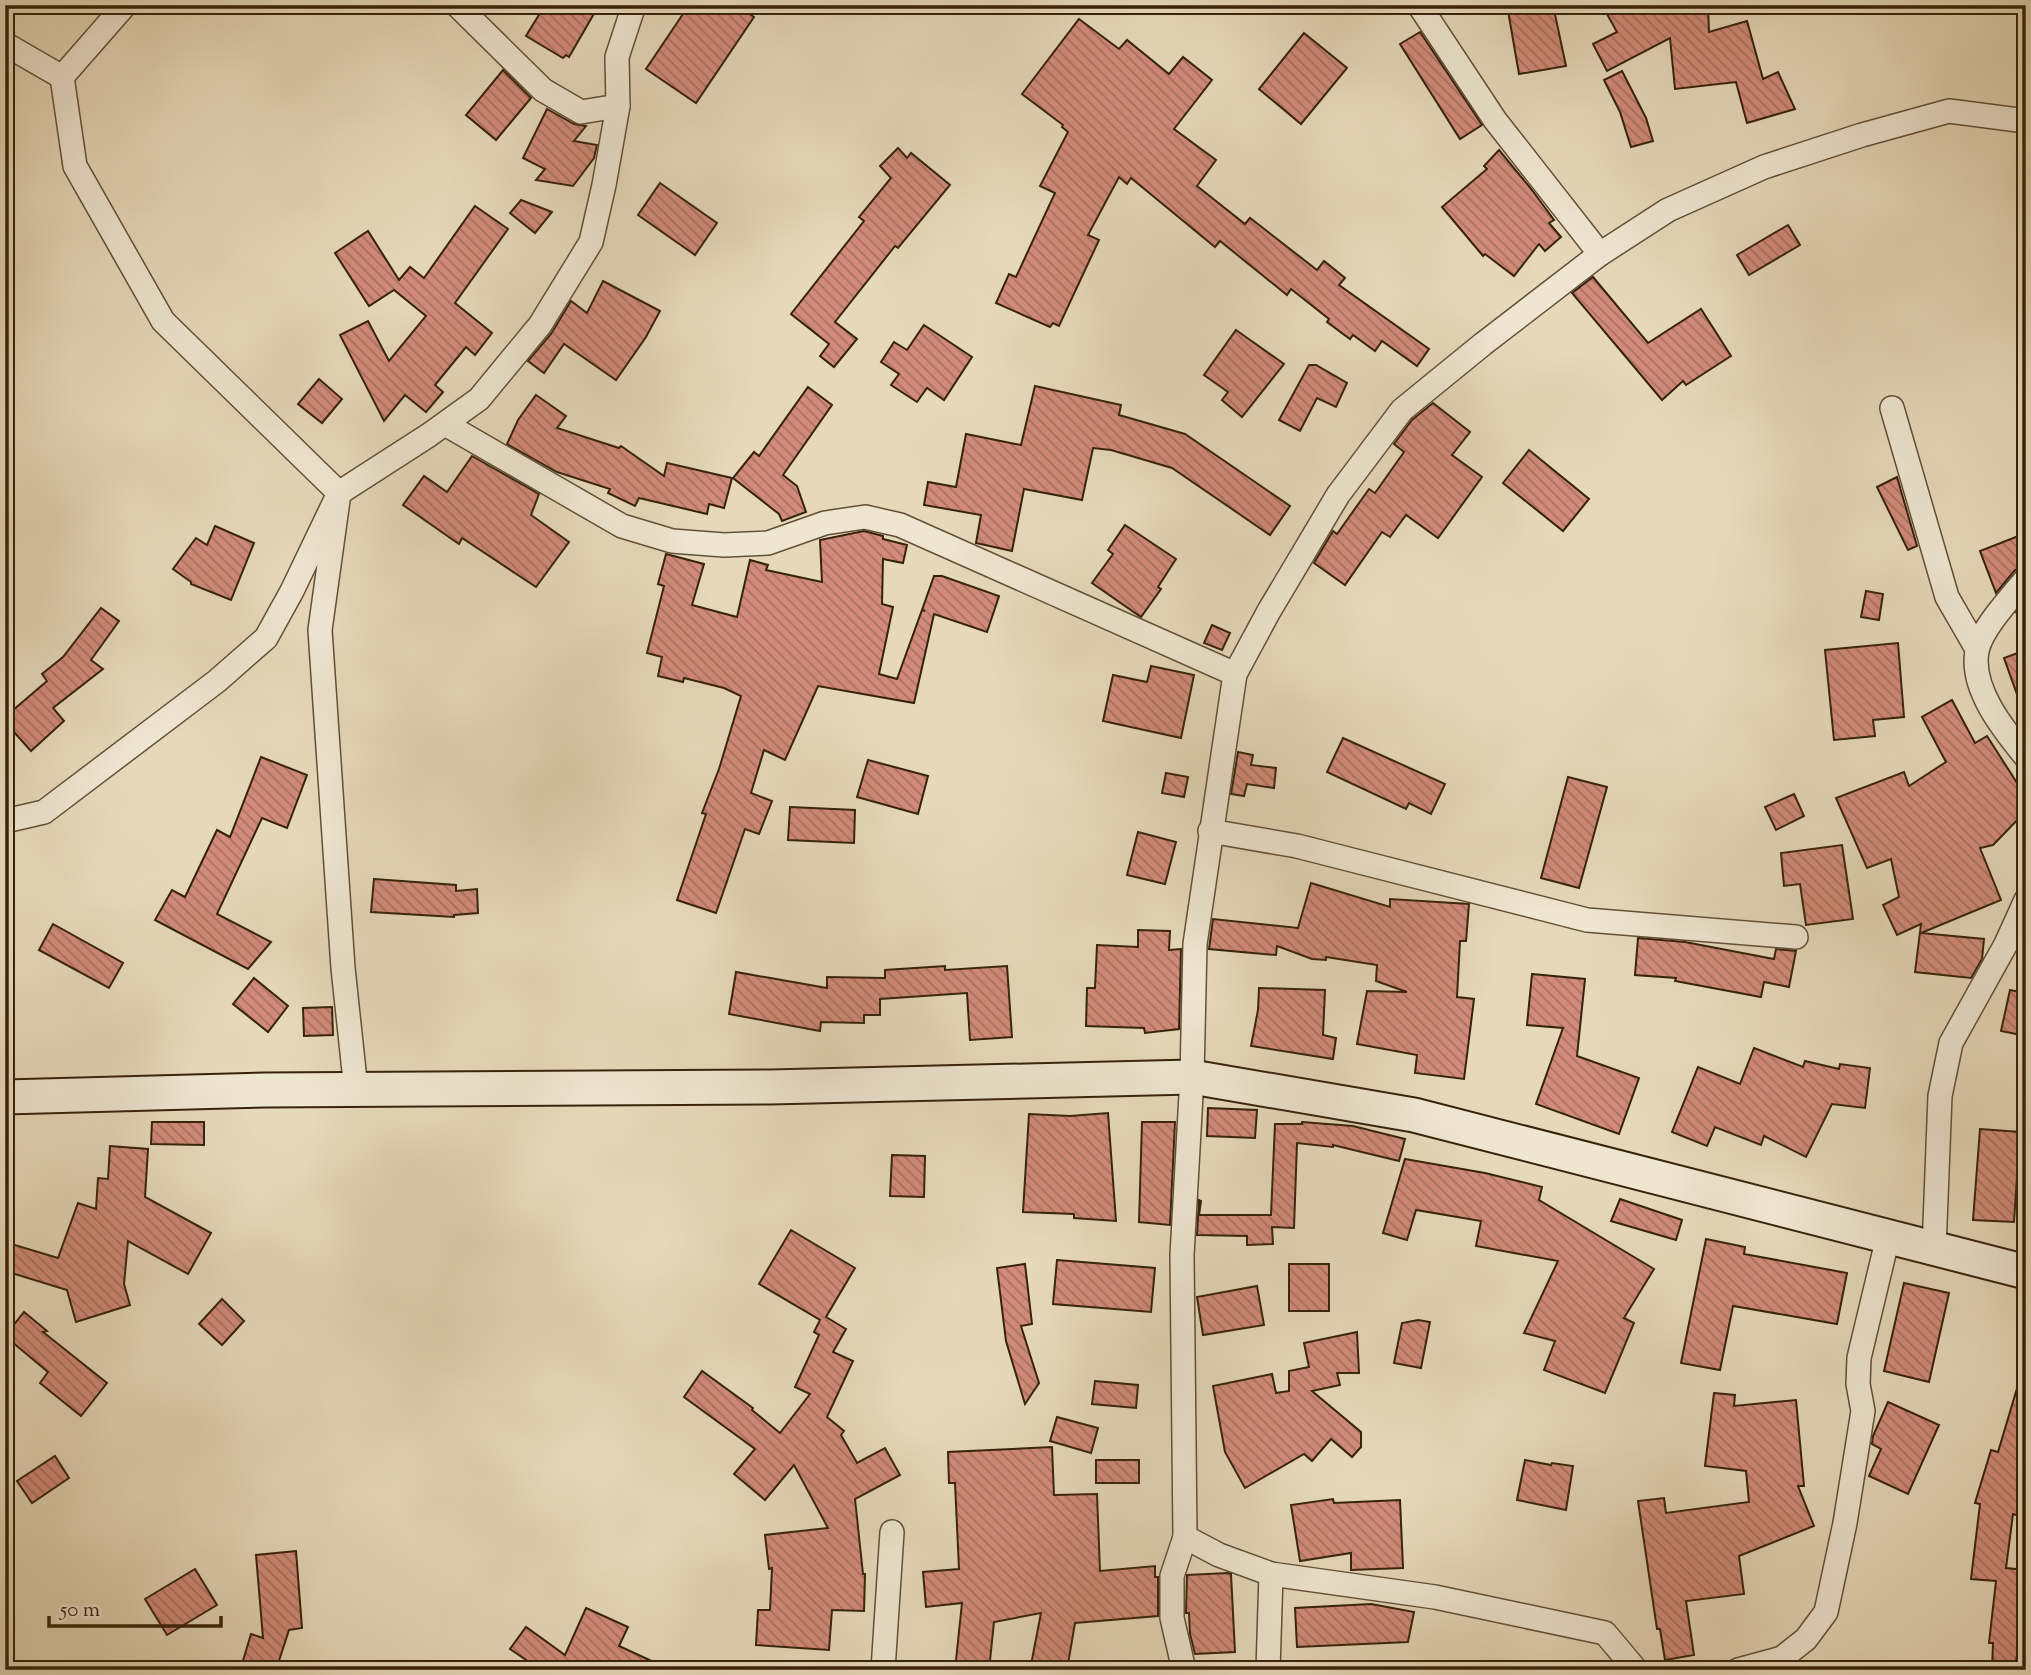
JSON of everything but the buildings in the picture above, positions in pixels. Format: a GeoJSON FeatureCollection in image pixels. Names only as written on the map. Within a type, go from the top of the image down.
{"type":"FeatureCollection","features":[{"type":"Feature","properties":{"kind":"street"},"geometry":{"type":"LineString","coordinates":[[125,5],[62,77],[75,166],[163,321],[339,493]]}},
{"type":"Feature","properties":{"kind":"street"},"geometry":{"type":"LineString","coordinates":[[457,5],[543,90],[581,112],[618,106]]}},
{"type":"Feature","properties":{"kind":"street"},"geometry":{"type":"LineString","coordinates":[[5,821],[44,812],[217,681],[266,638],[339,493],[479,399],[541,325],[591,242],[618,106],[617,57],[634,5]]}},
{"type":"Feature","properties":{"kind":"street"},"geometry":{"type":"LineString","coordinates":[[1419,5],[1496,120],[1600,254]]}},
{"type":"Feature","properties":{"kind":"street"},"geometry":{"type":"LineString","coordinates":[[5,44],[62,77]]}},
{"type":"Feature","properties":{"kind":"street"},"geometry":{"type":"LineString","coordinates":[[1184,1670],[1172,1618],[1172,1576],[1185,1537],[1182,1255],[1192,1077],[1195,944],[1235,674],[1338,495],[1402,410],[1600,254],[1668,211],[1764,167],[1862,135],[1949,111],[2026,121]]}},
{"type":"Feature","properties":{"kind":"street"},"geometry":{"type":"LineString","coordinates":[[1892,408],[1947,597],[1977,649]]}},
{"type":"Feature","properties":{"kind":"street"},"geometry":{"type":"LineString","coordinates":[[445,424],[622,526],[672,541],[724,545],[768,544],[825,523],[865,517],[889,522],[1235,674]]}},
{"type":"Feature","properties":{"kind":"street"},"geometry":{"type":"LineString","coordinates":[[339,493],[320,631],[343,968],[356,1090]]}},
{"type":"Feature","properties":{"kind":"street"},"geometry":{"type":"LineString","coordinates":[[2026,579],[1992,621],[1977,649],[1977,679],[2001,727],[2026,757]]}},
{"type":"Feature","properties":{"kind":"street"},"geometry":{"type":"LineString","coordinates":[[1210,831],[1297,846],[1587,920],[1796,937]]}},
{"type":"Feature","properties":{"kind":"street"},"geometry":{"type":"LineString","coordinates":[[1934,1249],[1940,1096],[1951,1043],[2006,944],[2026,900]]}},
{"type":"Feature","properties":{"kind":"street"},"geometry":{"type":"LineString","coordinates":[[5,1097],[356,1090],[770,1087],[1192,1077],[1414,1115],[2026,1272]]}},
{"type":"Feature","properties":{"kind":"street"},"geometry":{"type":"LineString","coordinates":[[1738,1670],[1782,1658],[1806,1639],[1826,1612],[1845,1523],[1863,1411],[1858,1384],[1859,1358],[1888,1237]]}},
{"type":"Feature","properties":{"kind":"street"},"geometry":{"type":"LineString","coordinates":[[883,1670],[892,1532]]}},
{"type":"Feature","properties":{"kind":"street"},"geometry":{"type":"LineString","coordinates":[[1185,1537],[1219,1555],[1270,1574],[1435,1597],[1605,1633],[1636,1670]]}},
{"type":"Feature","properties":{"kind":"street"},"geometry":{"type":"LineString","coordinates":[[1268,1670],[1270,1574]]}}]}
